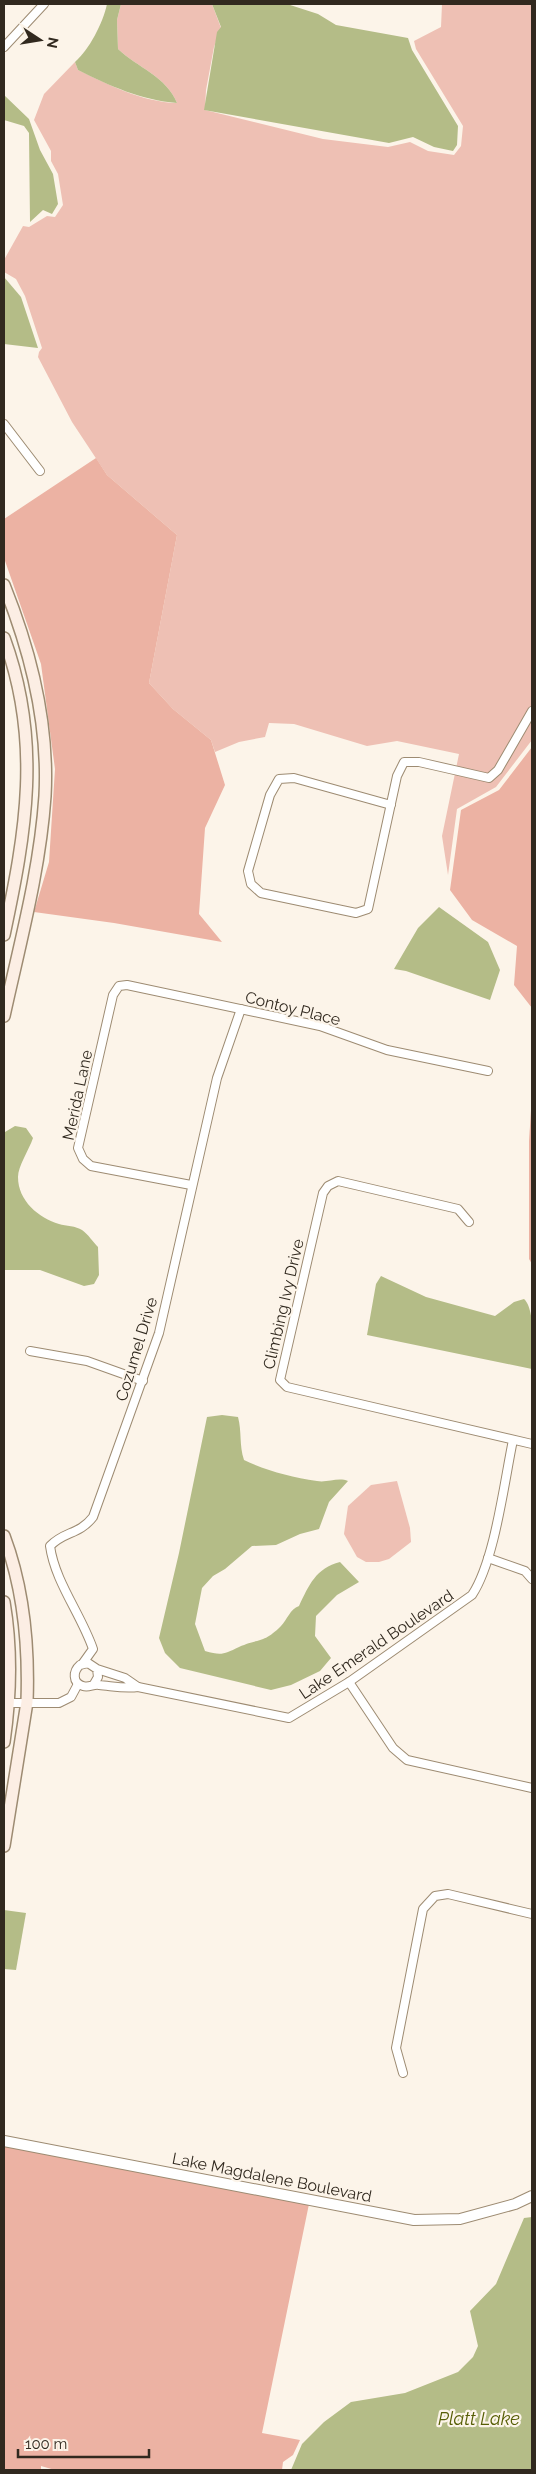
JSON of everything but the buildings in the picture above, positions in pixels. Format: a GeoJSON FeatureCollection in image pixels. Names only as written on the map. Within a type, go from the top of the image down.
{"type":"FeatureCollection","features":[{"type":"Feature","properties":{"kind":"main road"},"geometry":{"type":"LineString","coordinates":[[4,585],[30,657],[43,729],[44,802],[36,868],[4,1016]]}},
{"type":"Feature","properties":{"kind":"main road"},"geometry":{"type":"LineString","coordinates":[[4,603],[20,647],[30,657]]}},
{"type":"Feature","properties":{"kind":"main road"},"geometry":{"type":"LineString","coordinates":[[4,638],[18,683],[28,774],[22,849],[4,935]]}},
{"type":"Feature","properties":{"kind":"main road"},"geometry":{"type":"LineString","coordinates":[[4,1536],[15,1572],[25,1623],[28,1666],[27,1702],[4,1846]]}},
{"type":"Feature","properties":{"kind":"main road"},"geometry":{"type":"LineString","coordinates":[[4,1602],[11,1664],[10,1703],[4,1742]]}},
{"type":"Feature","properties":{"kind":"street"},"geometry":{"type":"LineString","coordinates":[[4,47],[44,4]]}},
{"type":"Feature","properties":{"kind":"street"},"geometry":{"type":"LineString","coordinates":[[4,424],[40,471]]}},
{"type":"Feature","properties":{"kind":"street"},"geometry":{"type":"LineString","coordinates":[[392,805],[294,778],[279,778],[270,795],[248,871],[251,884],[262,894],[271,896],[356,913],[368,909],[392,805],[397,776],[404,762],[419,762],[489,778],[498,770],[532,711]]}},
{"type":"Feature","properties":{"kind":"street","name":"Contoy Place"},"geometry":{"type":"LineString","coordinates":[[119,986],[127,985],[320,1026],[387,1050],[488,1072]]}},
{"type":"Feature","properties":{"kind":"street","name":"Merida Lane"},"geometry":{"type":"LineString","coordinates":[[119,986],[113,994],[78,1148],[83,1159],[91,1166],[191,1186]]}},
{"type":"Feature","properties":{"kind":"street","name":"Cozumel Drive"},"geometry":{"type":"LineString","coordinates":[[83,1663],[93,1648],[87,1631],[52,1561],[50,1546],[57,1538],[84,1528],[93,1517],[143,1381],[159,1334],[217,1078],[241,1009]]}},
{"type":"Feature","properties":{"kind":"street","name":"Climbing Ivy Drive"},"geometry":{"type":"LineString","coordinates":[[469,1222],[458,1209],[338,1181],[328,1186],[322,1193],[280,1380],[287,1387],[532,1444]]}},
{"type":"Feature","properties":{"kind":"street"},"geometry":{"type":"LineString","coordinates":[[30,1351],[87,1361],[143,1381]]}},
{"type":"Feature","properties":{"kind":"street","name":"Lake Emerald Boulevard"},"geometry":{"type":"LineString","coordinates":[[94,1684],[123,1689],[138,1687],[289,1718],[349,1682],[472,1595],[480,1583],[488,1558],[513,1440]]}},
{"type":"Feature","properties":{"kind":"street"},"geometry":{"type":"LineString","coordinates":[[488,1558],[525,1570],[532,1579]]}},
{"type":"Feature","properties":{"kind":"street"},"geometry":{"type":"LineString","coordinates":[[83,1663],[91,1664],[97,1669],[98,1677],[94,1684],[84,1687],[78,1684],[74,1677],[75,1671],[83,1663]]}},
{"type":"Feature","properties":{"kind":"street","name":"Lake Emerald Boulevard"},"geometry":{"type":"LineString","coordinates":[[97,1669],[126,1678],[138,1687]]}},
{"type":"Feature","properties":{"kind":"street"},"geometry":{"type":"LineString","coordinates":[[349,1682],[393,1748],[407,1760],[532,1788]]}},
{"type":"Feature","properties":{"kind":"street"},"geometry":{"type":"LineString","coordinates":[[10,1703],[59,1703],[71,1697],[78,1684]]}},
{"type":"Feature","properties":{"kind":"street"},"geometry":{"type":"LineString","coordinates":[[403,2073],[396,2048],[423,1909],[435,1896],[448,1894],[532,1914]]}},
{"type":"Feature","properties":{"kind":"street","name":"Lake Magdalene Boulevard"},"geometry":{"type":"LineString","coordinates":[[4,2141],[414,2220],[460,2219],[515,2204],[532,2196]]}},
{"type":"Feature","properties":{"kind":"shaded area"},"geometry":{"type":"Polygon","coordinates":[[[121,4],[212,4],[221,28],[214,47],[206,90],[205,110],[323,139],[388,147],[410,142],[428,151],[454,155],[461,146],[463,126],[416,49],[414,41],[441,27],[442,4],[532,4],[532,740],[496,787],[457,809],[448,875],[442,836],[459,754],[397,741],[367,746],[294,724],[269,723],[265,737],[239,742],[215,752],[211,740],[173,709],[149,683],[177,535],[107,475],[72,422],[38,357],[42,348],[25,296],[16,279],[4,272],[4,260],[23,226],[29,227],[47,216],[55,217],[63,205],[58,174],[51,161],[51,151],[34,120],[44,94],[75,62],[78,70],[126,92],[151,100],[177,103],[159,79],[118,49],[117,20],[121,4]]]}},
{"type":"Feature","properties":{"kind":"shaded area"},"geometry":{"type":"Polygon","coordinates":[[[96,458],[107,475],[177,535],[149,683],[173,709],[211,740],[225,785],[205,828],[199,914],[222,942],[114,923],[34,912],[49,862],[55,769],[41,664],[4,558],[4,519],[96,458]]]}},
{"type":"Feature","properties":{"kind":"shaded area"},"geometry":{"type":"Polygon","coordinates":[[[532,747],[532,1008],[514,985],[517,946],[472,920],[450,890],[461,810],[499,790],[532,747]]]}},
{"type":"Feature","properties":{"kind":"shaded area"},"geometry":{"type":"Polygon","coordinates":[[[532,1095],[532,1264],[529,1259],[529,1141],[532,1095]]]}},
{"type":"Feature","properties":{"kind":"shaded area"},"geometry":{"type":"Polygon","coordinates":[[[397,1481],[410,1528],[411,1542],[389,1559],[379,1562],[366,1562],[357,1557],[344,1534],[348,1506],[371,1485],[397,1481]]]}},
{"type":"Feature","properties":{"kind":"shaded area"},"geometry":{"type":"Polygon","coordinates":[[[4,2145],[309,2204],[262,2433],[300,2440],[293,2455],[283,2462],[282,2470],[55,2470],[41,2466],[41,2470],[4,2470],[4,2145]]]}},
{"type":"Feature","properties":{"kind":"water"},"geometry":{"type":"Polygon","coordinates":[[[107,4],[121,4],[117,20],[118,49],[159,79],[177,103],[151,99],[126,91],[78,70],[75,62],[95,36],[107,4]]]}},
{"type":"Feature","properties":{"kind":"water"},"geometry":{"type":"Polygon","coordinates":[[[212,4],[287,4],[318,14],[336,25],[408,38],[412,50],[458,126],[457,145],[453,151],[434,147],[413,137],[389,143],[204,110],[217,32],[221,27],[212,4]]]}},
{"type":"Feature","properties":{"kind":"water"},"geometry":{"type":"Polygon","coordinates":[[[4,95],[29,119],[40,150],[53,174],[58,204],[52,214],[43,210],[30,222],[29,133],[24,126],[4,120],[4,95]]]}},
{"type":"Feature","properties":{"kind":"water"},"geometry":{"type":"Polygon","coordinates":[[[4,277],[21,297],[38,348],[4,344],[4,277]]]}},
{"type":"Feature","properties":{"kind":"water"},"geometry":{"type":"Polygon","coordinates":[[[439,907],[488,942],[500,970],[490,1000],[406,971],[394,969],[418,928],[439,907]]]}},
{"type":"Feature","properties":{"kind":"water"},"geometry":{"type":"Polygon","coordinates":[[[15,1126],[26,1128],[33,1138],[18,1173],[22,1194],[31,1207],[44,1218],[82,1230],[98,1247],[99,1275],[94,1284],[84,1286],[40,1270],[4,1270],[4,1137],[5,1132],[15,1126]]]}},
{"type":"Feature","properties":{"kind":"water"},"geometry":{"type":"Polygon","coordinates":[[[381,1276],[426,1297],[495,1316],[514,1302],[524,1299],[528,1304],[532,1321],[532,1369],[367,1335],[376,1284],[381,1276]]]}},
{"type":"Feature","properties":{"kind":"water"},"geometry":{"type":"Polygon","coordinates":[[[222,1415],[238,1417],[244,1460],[298,1478],[321,1481],[348,1481],[329,1502],[319,1529],[300,1534],[276,1545],[252,1546],[225,1569],[213,1576],[202,1588],[195,1624],[205,1651],[219,1654],[265,1638],[275,1632],[293,1610],[299,1606],[314,1578],[325,1568],[340,1562],[359,1582],[337,1595],[316,1616],[315,1636],[331,1658],[320,1671],[291,1685],[271,1690],[180,1668],[165,1653],[159,1638],[179,1553],[207,1417],[222,1415]]]}},
{"type":"Feature","properties":{"kind":"water"},"geometry":{"type":"Polygon","coordinates":[[[4,1910],[26,1913],[16,1970],[4,1969],[4,1910]]]}},
{"type":"Feature","properties":{"kind":"water","name":"Platt Lake"},"geometry":{"type":"Polygon","coordinates":[[[532,2217],[532,2470],[291,2470],[302,2444],[324,2422],[351,2402],[405,2393],[458,2372],[473,2357],[478,2346],[470,2311],[496,2284],[524,2218],[532,2217]]]}}]}
